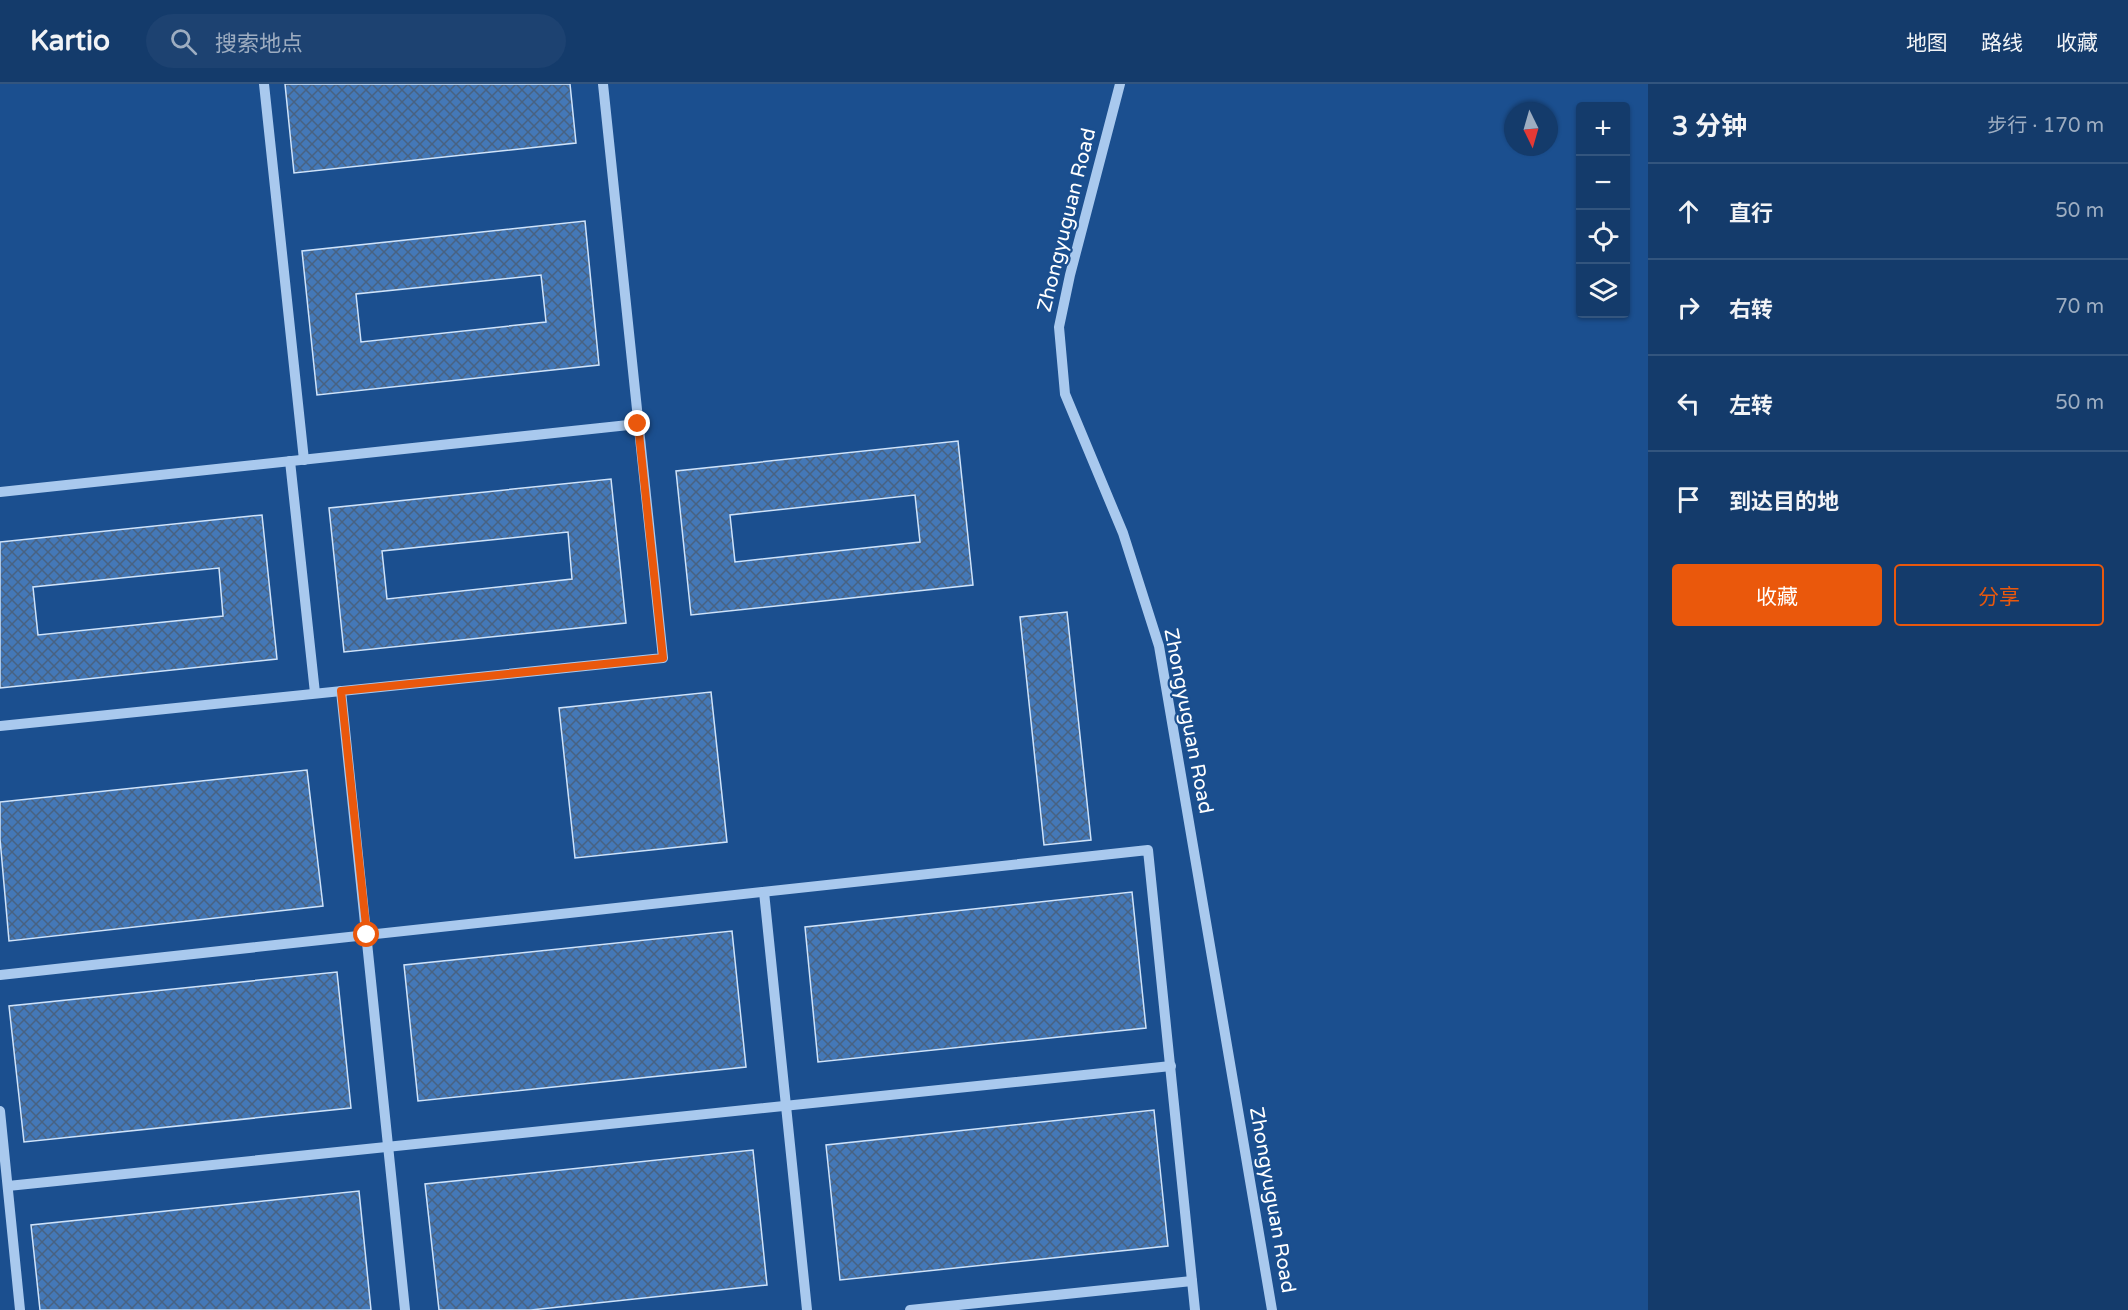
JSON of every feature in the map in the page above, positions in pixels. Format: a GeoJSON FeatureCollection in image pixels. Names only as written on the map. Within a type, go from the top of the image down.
{"type":"FeatureCollection","features":[{"type":"Feature","properties":{"kind":"street"},"geometry":{"type":"LineString","coordinates":[[264,84],[304,460]]}},
{"type":"Feature","properties":{"kind":"street"},"geometry":{"type":"LineString","coordinates":[[0,726],[663,658],[603,84]]}},
{"type":"Feature","properties":{"kind":"street","name":"Zhongyuguan Road"},"geometry":{"type":"LineString","coordinates":[[1120,84],[1070,275],[1059,327],[1065,394],[1123,533],[1159,646],[1272,1310]]}},
{"type":"Feature","properties":{"kind":"street"},"geometry":{"type":"LineString","coordinates":[[0,492],[638,424]]}},
{"type":"Feature","properties":{"kind":"street"},"geometry":{"type":"LineString","coordinates":[[290,461],[315,693]]}},
{"type":"Feature","properties":{"kind":"street"},"geometry":{"type":"LineString","coordinates":[[341,691],[405,1310]]}},
{"type":"Feature","properties":{"kind":"street"},"geometry":{"type":"LineString","coordinates":[[0,975],[1148,850],[1195,1310]]}},
{"type":"Feature","properties":{"kind":"street"},"geometry":{"type":"LineString","coordinates":[[764,892],[807,1310]]}},
{"type":"Feature","properties":{"kind":"street"},"geometry":{"type":"LineString","coordinates":[[8,1186],[1171,1066]]}},
{"type":"Feature","properties":{"kind":"street"},"geometry":{"type":"LineString","coordinates":[[0,1111],[20,1310]]}},
{"type":"Feature","properties":{"kind":"street"},"geometry":{"type":"LineString","coordinates":[[910,1310],[1192,1281]]}},
{"type":"Feature","properties":{"kind":"building"},"geometry":{"type":"Polygon","coordinates":[[[285,84],[570,84],[576,143],[294,173],[285,84]]]}},
{"type":"Feature","properties":{"kind":"building"},"geometry":{"type":"Polygon","coordinates":[[[585,221],[599,365],[317,395],[302,251],[585,221]],[[541,275],[356,294],[361,342],[546,322],[541,275]]]}},
{"type":"Feature","properties":{"kind":"building"},"geometry":{"type":"Polygon","coordinates":[[[958,441],[973,585],[691,615],[676,471],[958,441]],[[915,495],[730,515],[735,562],[920,542],[915,495]]]}},
{"type":"Feature","properties":{"kind":"building"},"geometry":{"type":"Polygon","coordinates":[[[611,479],[626,623],[344,652],[329,508],[611,479]],[[568,532],[382,551],[387,599],[572,579],[568,532]]]}},
{"type":"Feature","properties":{"kind":"building"},"geometry":{"type":"Polygon","coordinates":[[[262,515],[277,659],[0,688],[0,542],[262,515]],[[219,568],[33,587],[38,635],[223,616],[219,568]]]}},
{"type":"Feature","properties":{"kind":"building"},"geometry":{"type":"Polygon","coordinates":[[[1067,612],[1091,840],[1044,845],[1020,617],[1067,612]]]}},
{"type":"Feature","properties":{"kind":"building"},"geometry":{"type":"Polygon","coordinates":[[[711,692],[727,842],[575,858],[559,708],[711,692]]]}},
{"type":"Feature","properties":{"kind":"building"},"geometry":{"type":"Polygon","coordinates":[[[307,770],[323,906],[9,941],[0,839],[0,802],[307,770]]]}},
{"type":"Feature","properties":{"kind":"building"},"geometry":{"type":"Polygon","coordinates":[[[1132,892],[1146,1028],[818,1062],[805,927],[1132,892]]]}},
{"type":"Feature","properties":{"kind":"building"},"geometry":{"type":"Polygon","coordinates":[[[732,931],[746,1067],[418,1101],[404,965],[732,931]]]}},
{"type":"Feature","properties":{"kind":"building"},"geometry":{"type":"Polygon","coordinates":[[[337,972],[351,1108],[24,1142],[9,1006],[337,972]]]}},
{"type":"Feature","properties":{"kind":"building"},"geometry":{"type":"Polygon","coordinates":[[[1154,1110],[1168,1246],[840,1280],[826,1145],[1154,1110]]]}},
{"type":"Feature","properties":{"kind":"building"},"geometry":{"type":"Polygon","coordinates":[[[753,1150],[767,1285],[531,1310],[439,1310],[425,1184],[753,1150]]]}},
{"type":"Feature","properties":{"kind":"building"},"geometry":{"type":"Polygon","coordinates":[[[359,1191],[371,1310],[40,1310],[31,1225],[359,1191]]]}},
{"type":"Feature","properties":{"kind":"route"},"geometry":{"type":"LineString","coordinates":[[367,935],[341,691],[663,658],[638,424]]}}]}
